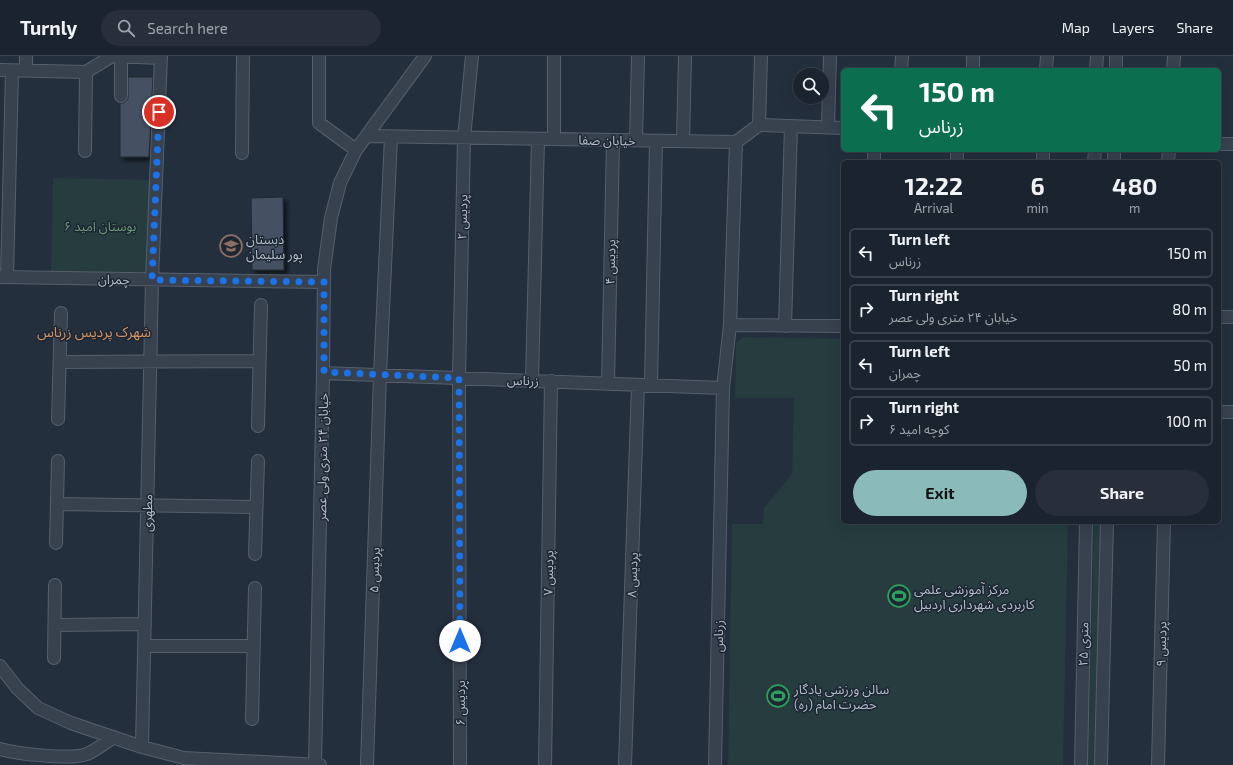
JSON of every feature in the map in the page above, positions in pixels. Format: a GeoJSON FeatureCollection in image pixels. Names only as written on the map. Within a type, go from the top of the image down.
{"type":"FeatureCollection","features":[{"type":"Feature","properties":{"kind":"street"},"geometry":{"type":"LineString","coordinates":[[26,56],[26,71]]}},
{"type":"Feature","properties":{"kind":"street"},"geometry":{"type":"LineString","coordinates":[[3,277],[6,71],[86,72],[104,59],[112,56],[161,57]]}},
{"type":"Feature","properties":{"kind":"street"},"geometry":{"type":"LineString","coordinates":[[242,154],[243,56]]}},
{"type":"Feature","properties":{"kind":"street"},"geometry":{"type":"LineString","coordinates":[[319,56],[319,124],[356,150]]}},
{"type":"Feature","properties":{"kind":"street","name":"خیابان ۲۴ متری ولی عصر"},"geometry":{"type":"LineString","coordinates":[[315,765],[324,372],[324,282],[331,218],[340,183],[356,150],[425,56]]}},
{"type":"Feature","properties":{"kind":"street","name":"پردیس ۲"},"geometry":{"type":"LineString","coordinates":[[459,378],[464,138],[472,56]]}},
{"type":"Feature","properties":{"kind":"street"},"geometry":{"type":"LineString","coordinates":[[554,56],[554,139]]}},
{"type":"Feature","properties":{"kind":"street"},"geometry":{"type":"LineString","coordinates":[[636,140],[638,56]]}},
{"type":"Feature","properties":{"kind":"street"},"geometry":{"type":"LineString","coordinates":[[683,141],[685,56]]}},
{"type":"Feature","properties":{"kind":"street"},"geometry":{"type":"LineString","coordinates":[[759,125],[761,56]]}},
{"type":"Feature","properties":{"kind":"street"},"geometry":{"type":"LineString","coordinates":[[828,127],[830,56]]}},
{"type":"Feature","properties":{"kind":"street"},"geometry":{"type":"LineString","coordinates":[[901,68],[902,56]]}},
{"type":"Feature","properties":{"kind":"street"},"geometry":{"type":"LineString","coordinates":[[973,56],[973,68]]}},
{"type":"Feature","properties":{"kind":"street"},"geometry":{"type":"LineString","coordinates":[[1046,68],[1047,56]]}},
{"type":"Feature","properties":{"kind":"street"},"geometry":{"type":"LineString","coordinates":[[1096,68],[1097,56]]}},
{"type":"Feature","properties":{"kind":"street"},"geometry":{"type":"LineString","coordinates":[[1116,56],[1116,68]]}},
{"type":"Feature","properties":{"kind":"street"},"geometry":{"type":"LineString","coordinates":[[1173,68],[1174,56]]}},
{"type":"Feature","properties":{"kind":"street"},"geometry":{"type":"LineString","coordinates":[[121,57],[121,96]]}},
{"type":"Feature","properties":{"kind":"street","name":"مطهری"},"geometry":{"type":"LineString","coordinates":[[142,746],[152,280],[161,57]]}},
{"type":"Feature","properties":{"kind":"street"},"geometry":{"type":"LineString","coordinates":[[85,151],[86,72]]}},
{"type":"Feature","properties":{"kind":"street"},"geometry":{"type":"LineString","coordinates":[[736,142],[759,125],[841,128]]}},
{"type":"Feature","properties":{"kind":"street"},"geometry":{"type":"LineString","coordinates":[[785,326],[791,126]]}},
{"type":"Feature","properties":{"kind":"street","name":"خیابان صفا"},"geometry":{"type":"LineString","coordinates":[[366,136],[736,142]]}},
{"type":"Feature","properties":{"kind":"street","name":"پردیس ۵"},"geometry":{"type":"LineString","coordinates":[[367,765],[380,375],[391,137]]}},
{"type":"Feature","properties":{"kind":"street"},"geometry":{"type":"LineString","coordinates":[[532,380],[538,139]]}},
{"type":"Feature","properties":{"kind":"street","name":"پردیس ۴"},"geometry":{"type":"LineString","coordinates":[[608,383],[613,140]]}},
{"type":"Feature","properties":{"kind":"street","name":"پردیس ۸"},"geometry":{"type":"LineString","coordinates":[[626,765],[656,141]]}},
{"type":"Feature","properties":{"kind":"street","name":"زرناس"},"geometry":{"type":"LineString","coordinates":[[715,765],[723,388],[730,325],[736,142]]}},
{"type":"Feature","properties":{"kind":"street"},"geometry":{"type":"LineString","coordinates":[[1221,144],[1233,144]]}},
{"type":"Feature","properties":{"kind":"street","name":"چمران"},"geometry":{"type":"LineString","coordinates":[[3,277],[324,282]]}},
{"type":"Feature","properties":{"kind":"street"},"geometry":{"type":"LineString","coordinates":[[258,426],[258,361],[261,305]]}},
{"type":"Feature","properties":{"kind":"street"},"geometry":{"type":"LineString","coordinates":[[58,419],[61,313]]}},
{"type":"Feature","properties":{"kind":"street"},"geometry":{"type":"LineString","coordinates":[[1221,317],[1233,317]]}},
{"type":"Feature","properties":{"kind":"street"},"geometry":{"type":"LineString","coordinates":[[730,325],[841,326]]}},
{"type":"Feature","properties":{"kind":"street"},"geometry":{"type":"LineString","coordinates":[[60,362],[258,361]]}},
{"type":"Feature","properties":{"kind":"street","name":"زرناس"},"geometry":{"type":"LineString","coordinates":[[324,372],[723,388]]}},
{"type":"Feature","properties":{"kind":"street","name":"پردیس ۶"},"geometry":{"type":"LineString","coordinates":[[459,378],[460,765]]}},
{"type":"Feature","properties":{"kind":"street","name":"پردیس ۷"},"geometry":{"type":"LineString","coordinates":[[545,765],[551,381]]}},
{"type":"Feature","properties":{"kind":"street"},"geometry":{"type":"LineString","coordinates":[[1221,412],[1233,412]]}},
{"type":"Feature","properties":{"kind":"street"},"geometry":{"type":"LineString","coordinates":[[56,543],[58,461]]}},
{"type":"Feature","properties":{"kind":"street"},"geometry":{"type":"LineString","coordinates":[[255,554],[258,461]]}},
{"type":"Feature","properties":{"kind":"street"},"geometry":{"type":"LineString","coordinates":[[57,504],[256,507]]}},
{"type":"Feature","properties":{"kind":"street","name":"۲۵ متری"},"geometry":{"type":"LineString","coordinates":[[1081,765],[1086,524]]}},
{"type":"Feature","properties":{"kind":"street","name":"۲۵ متری"},"geometry":{"type":"LineString","coordinates":[[1101,765],[1106,524]]}},
{"type":"Feature","properties":{"kind":"street","name":"پردیس ۹"},"geometry":{"type":"LineString","coordinates":[[1158,765],[1164,524]]}},
{"type":"Feature","properties":{"kind":"street"},"geometry":{"type":"LineString","coordinates":[[54,658],[55,585]]}},
{"type":"Feature","properties":{"kind":"street"},"geometry":{"type":"LineString","coordinates":[[252,719],[255,588]]}},
{"type":"Feature","properties":{"kind":"street"},"geometry":{"type":"LineString","coordinates":[[55,625],[145,624]]}},
{"type":"Feature","properties":{"kind":"street"},"geometry":{"type":"LineString","coordinates":[[145,646],[253,646]]}},
{"type":"Feature","properties":{"kind":"street"},"geometry":{"type":"LineString","coordinates":[[0,666],[16,688],[38,708],[71,723],[142,746],[184,758],[320,765]]}},
{"type":"Feature","properties":{"kind":"street"},"geometry":{"type":"LineString","coordinates":[[0,749],[15,753],[64,756],[86,754],[114,737]]}},
{"type":"Feature","properties":{"kind":"green space","name":"بوستان امید ۶"},"geometry":{"type":"Polygon","coordinates":[[[53,178],[153,180],[149,273],[51,273],[53,178]]]}},
{"type":"Feature","properties":{"kind":"green space","name":"مرکز آموزشی علمی کاربردی شهرداری اردبیل"},"geometry":{"type":"Polygon","coordinates":[[[744,337],[841,339],[841,524],[1068,524],[1063,765],[728,765],[732,524],[763,524],[764,508],[792,474],[794,398],[735,398],[736,342],[744,337]]]}},
{"type":"Feature","properties":{"kind":"green space"},"geometry":{"type":"Polygon","coordinates":[[[1094,524],[1100,524],[1095,765],[1088,765],[1094,524]]]}},
{"type":"Feature","properties":{"kind":"building"},"geometry":{"type":"Polygon","coordinates":[[[128,77],[153,77],[149,157],[120,157],[120,103],[124,103],[128,99],[128,77]]]}},
{"type":"Feature","properties":{"kind":"building"},"geometry":{"type":"Polygon","coordinates":[[[283,197],[284,270],[252,270],[251,198],[283,197]]]}},
{"type":"Feature","properties":{"kind":"place","name":"دبستان پور سلیمان"},"geometry":{"type":"Point","coordinates":[231,246]}},
{"type":"Feature","properties":{"kind":"place","name":"مرکز آموزشی علمی کاربردی شهرداری اردبیل"},"geometry":{"type":"Point","coordinates":[899,596]}},
{"type":"Feature","properties":{"kind":"place","name":"سالن ورزشی یادگار حضرت امام (ره)"},"geometry":{"type":"Point","coordinates":[778,696]}},
{"type":"Feature","properties":{"kind":"district","name":"شهرک پردیس زرناس"},"geometry":{"type":"Point","coordinates":[94,332]}},
{"type":"Feature","properties":{"kind":"route"},"geometry":{"type":"LineString","coordinates":[[159,112],[152,280],[324,282],[324,372],[459,378],[460,641]]}}]}
